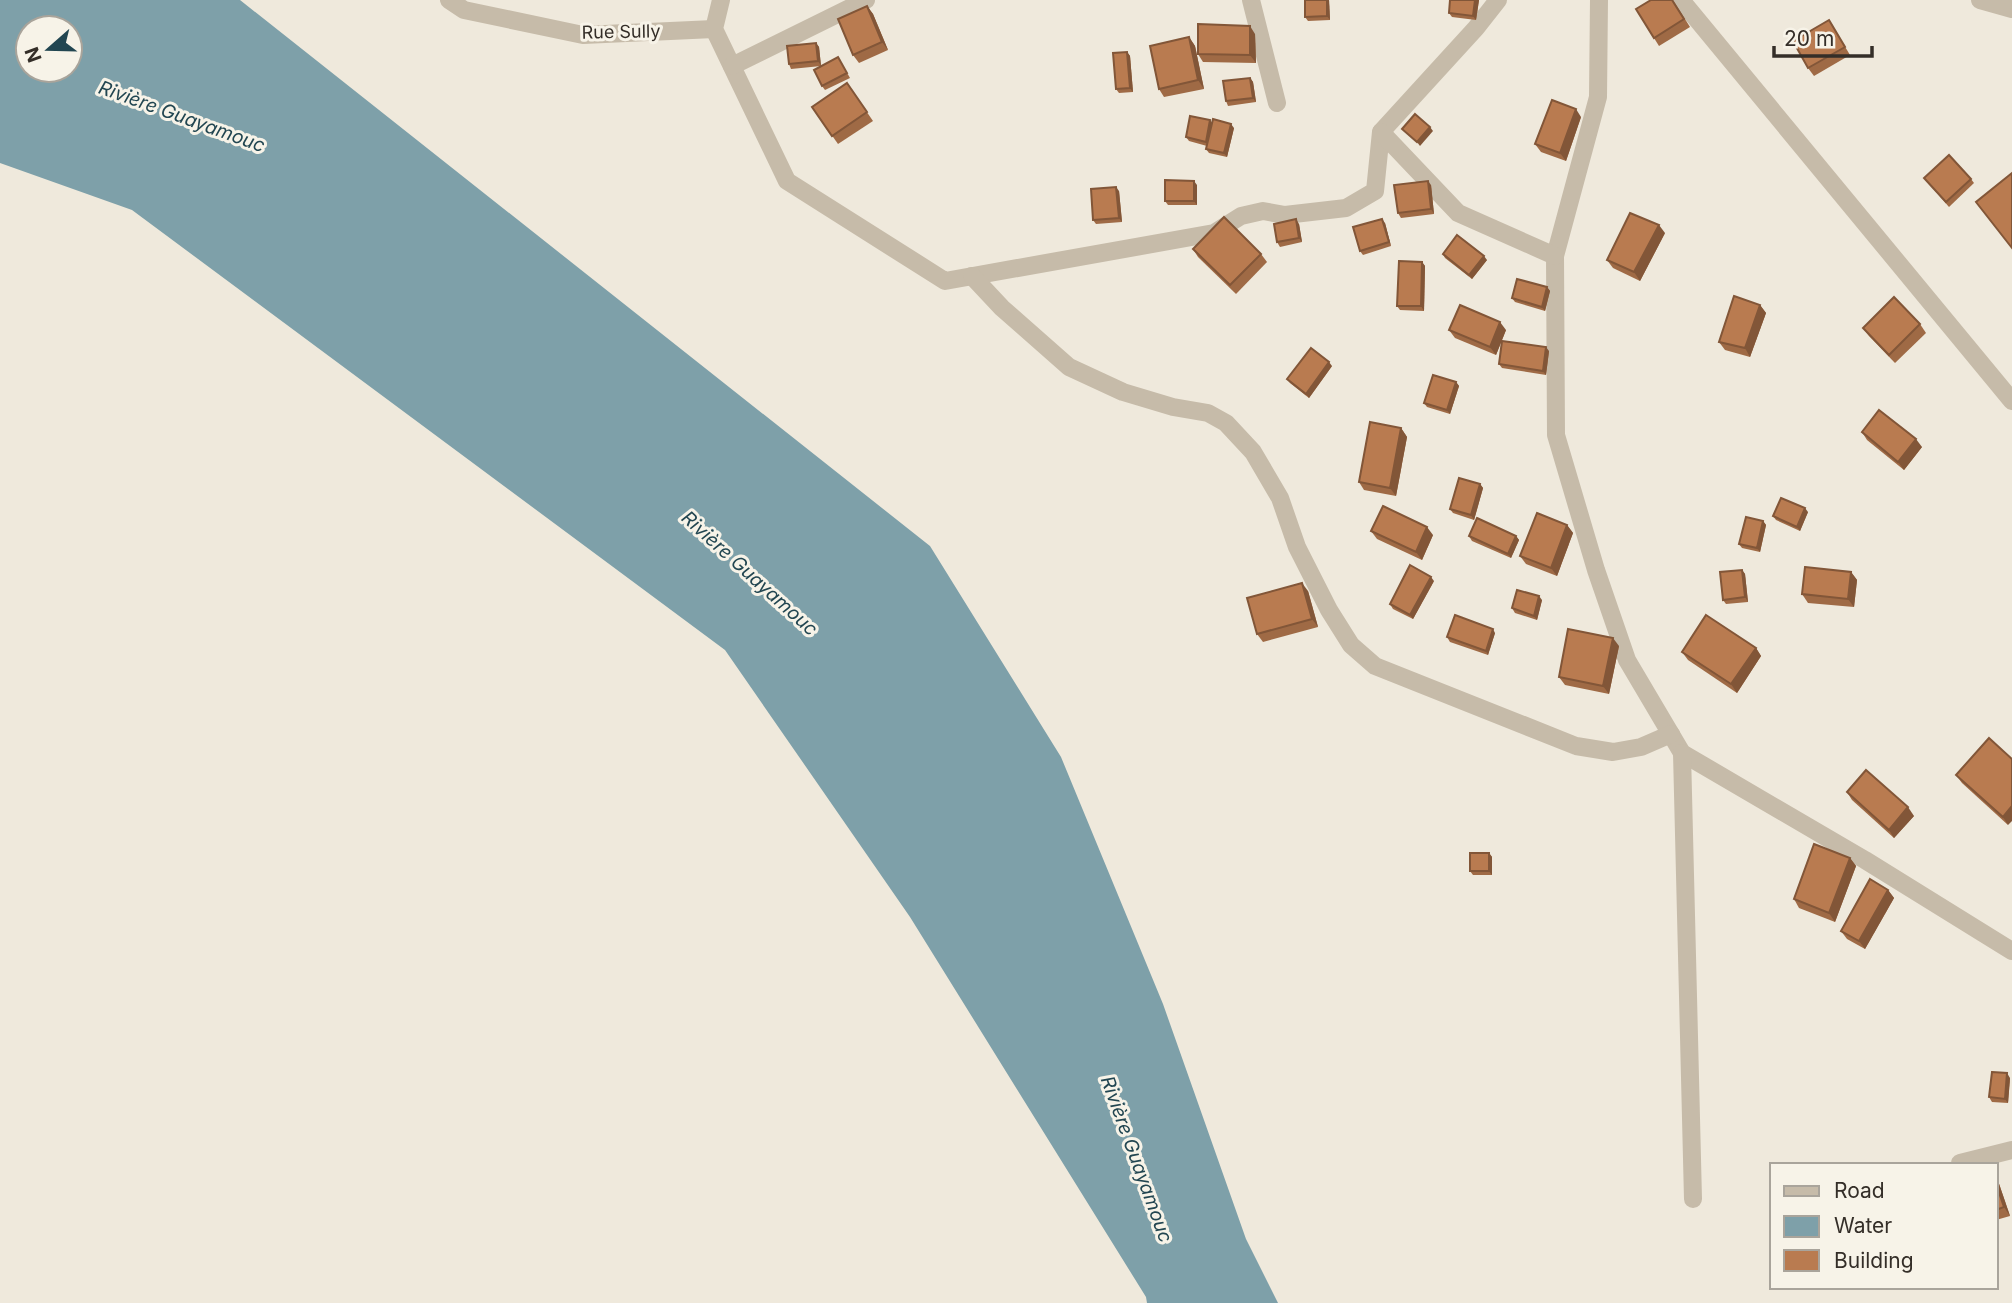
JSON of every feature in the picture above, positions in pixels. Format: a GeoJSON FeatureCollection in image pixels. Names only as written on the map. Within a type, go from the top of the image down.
{"type":"FeatureCollection","features":[{"type":"Feature","properties":{"kind":"street","name":"Rue Sully"},"geometry":{"type":"LineString","coordinates":[[449,0],[464,10],[583,35],[713,29]]}},
{"type":"Feature","properties":{"kind":"street"},"geometry":{"type":"LineString","coordinates":[[721,0],[713,29],[787,181],[945,281],[1214,233],[1241,216],[1264,211],[1285,215],[1346,208],[1376,191],[1381,132],[1476,29],[1498,0]]}},
{"type":"Feature","properties":{"kind":"street"},"geometry":{"type":"LineString","coordinates":[[732,66],[866,0]]}},
{"type":"Feature","properties":{"kind":"street"},"geometry":{"type":"LineString","coordinates":[[1251,0],[1276,103]]}},
{"type":"Feature","properties":{"kind":"street"},"geometry":{"type":"LineString","coordinates":[[1599,0],[1598,97],[1555,256],[1556,435],[1596,570],[1627,660],[1682,753],[1693,1199]]}},
{"type":"Feature","properties":{"kind":"street"},"geometry":{"type":"LineString","coordinates":[[1681,0],[2010,392]]}},
{"type":"Feature","properties":{"kind":"street"},"geometry":{"type":"LineString","coordinates":[[1980,0],[2012,9]]}},
{"type":"Feature","properties":{"kind":"street"},"geometry":{"type":"LineString","coordinates":[[1381,132],[1458,213],[1555,256]]}},
{"type":"Feature","properties":{"kind":"street"},"geometry":{"type":"LineString","coordinates":[[972,276],[1002,309],[1069,367],[1123,392],[1173,407],[1208,412],[1226,423],[1253,452],[1280,498],[1297,547],[1329,610],[1351,645],[1376,666],[1576,746],[1613,752],[1641,747],[1671,734]]}},
{"type":"Feature","properties":{"kind":"street"},"geometry":{"type":"LineString","coordinates":[[1682,753],[1865,860],[2012,951]]}},
{"type":"Feature","properties":{"kind":"street"},"geometry":{"type":"LineString","coordinates":[[1961,1163],[2012,1150]]}},
{"type":"Feature","properties":{"kind":"water","name":"Rivière Guayamouc"},"geometry":{"type":"Polygon","coordinates":[[[0,0],[240,0],[930,546],[1061,757],[1163,1004],[1246,1239],[1278,1303],[1147,1303],[1146,1297],[910,917],[725,650],[132,210],[0,163],[0,0]]]}},
{"type":"Feature","properties":{"kind":"building"},"geometry":{"type":"Polygon","coordinates":[[[1305,0],[1327,0],[1327,16],[1305,17],[1305,0]]]}},
{"type":"Feature","properties":{"kind":"building"},"geometry":{"type":"Polygon","coordinates":[[[1450,0],[1475,0],[1473,16],[1449,13],[1450,0]]]}},
{"type":"Feature","properties":{"kind":"building"},"geometry":{"type":"Polygon","coordinates":[[[1651,0],[1672,0],[1684,19],[1654,38],[1636,9],[1651,0]]]}},
{"type":"Feature","properties":{"kind":"building"},"geometry":{"type":"Polygon","coordinates":[[[867,6],[882,42],[853,55],[838,19],[867,6]]]}},
{"type":"Feature","properties":{"kind":"building"},"geometry":{"type":"Polygon","coordinates":[[[1829,20],[1845,47],[1808,68],[1793,41],[1829,20]]]}},
{"type":"Feature","properties":{"kind":"building"},"geometry":{"type":"Polygon","coordinates":[[[1198,24],[1250,26],[1250,55],[1198,54],[1198,24]]]}},
{"type":"Feature","properties":{"kind":"building"},"geometry":{"type":"Polygon","coordinates":[[[1189,37],[1198,80],[1159,89],[1150,46],[1189,37]]]}},
{"type":"Feature","properties":{"kind":"building"},"geometry":{"type":"Polygon","coordinates":[[[816,43],[818,61],[789,64],[787,46],[816,43]]]}},
{"type":"Feature","properties":{"kind":"building"},"geometry":{"type":"Polygon","coordinates":[[[1127,52],[1130,88],[1116,89],[1113,53],[1127,52]]]}},
{"type":"Feature","properties":{"kind":"building"},"geometry":{"type":"Polygon","coordinates":[[[838,57],[847,73],[822,86],[814,70],[838,57]]]}},
{"type":"Feature","properties":{"kind":"building"},"geometry":{"type":"Polygon","coordinates":[[[1250,78],[1253,98],[1226,101],[1223,81],[1250,78]]]}},
{"type":"Feature","properties":{"kind":"building"},"geometry":{"type":"Polygon","coordinates":[[[847,83],[867,112],[832,136],[812,107],[847,83]]]}},
{"type":"Feature","properties":{"kind":"building"},"geometry":{"type":"Polygon","coordinates":[[[1552,100],[1576,109],[1560,153],[1535,144],[1552,100]]]}},
{"type":"Feature","properties":{"kind":"building"},"geometry":{"type":"Polygon","coordinates":[[[1415,114],[1430,127],[1417,142],[1402,129],[1415,114]]]}},
{"type":"Feature","properties":{"kind":"building"},"geometry":{"type":"Polygon","coordinates":[[[1190,116],[1210,120],[1206,142],[1186,137],[1190,116]]]}},
{"type":"Feature","properties":{"kind":"building"},"geometry":{"type":"Polygon","coordinates":[[[1213,119],[1231,124],[1224,153],[1206,149],[1213,119]]]}},
{"type":"Feature","properties":{"kind":"building"},"geometry":{"type":"Polygon","coordinates":[[[1949,155],[1971,179],[1946,202],[1924,178],[1949,155]]]}},
{"type":"Feature","properties":{"kind":"building"},"geometry":{"type":"Polygon","coordinates":[[[2012,173],[2012,248],[1976,202],[2012,173]]]}},
{"type":"Feature","properties":{"kind":"building"},"geometry":{"type":"Polygon","coordinates":[[[1165,180],[1194,181],[1194,201],[1165,201],[1165,180]]]}},
{"type":"Feature","properties":{"kind":"building"},"geometry":{"type":"Polygon","coordinates":[[[1428,181],[1431,209],[1398,213],[1394,185],[1428,181]]]}},
{"type":"Feature","properties":{"kind":"building"},"geometry":{"type":"Polygon","coordinates":[[[1116,187],[1119,218],[1093,220],[1091,189],[1116,187]]]}},
{"type":"Feature","properties":{"kind":"building"},"geometry":{"type":"Polygon","coordinates":[[[1630,213],[1659,225],[1634,272],[1607,260],[1630,213]]]}},
{"type":"Feature","properties":{"kind":"building"},"geometry":{"type":"Polygon","coordinates":[[[1224,217],[1261,254],[1230,285],[1193,249],[1224,217]]]}},
{"type":"Feature","properties":{"kind":"building"},"geometry":{"type":"Polygon","coordinates":[[[1296,219],[1299,238],[1277,242],[1274,224],[1296,219]]]}},
{"type":"Feature","properties":{"kind":"building"},"geometry":{"type":"Polygon","coordinates":[[[1382,219],[1389,242],[1360,251],[1353,227],[1382,219]]]}},
{"type":"Feature","properties":{"kind":"building"},"geometry":{"type":"Polygon","coordinates":[[[1457,235],[1484,256],[1469,275],[1443,254],[1457,235]]]}},
{"type":"Feature","properties":{"kind":"building"},"geometry":{"type":"Polygon","coordinates":[[[1399,261],[1422,262],[1421,306],[1397,306],[1399,261]]]}},
{"type":"Feature","properties":{"kind":"building"},"geometry":{"type":"Polygon","coordinates":[[[1517,279],[1547,287],[1542,307],[1512,298],[1517,279]]]}},
{"type":"Feature","properties":{"kind":"building"},"geometry":{"type":"Polygon","coordinates":[[[1734,296],[1760,305],[1745,348],[1719,342],[1734,296]]]}},
{"type":"Feature","properties":{"kind":"building"},"geometry":{"type":"Polygon","coordinates":[[[1894,297],[1920,324],[1889,355],[1863,328],[1894,297]]]}},
{"type":"Feature","properties":{"kind":"building"},"geometry":{"type":"Polygon","coordinates":[[[1460,305],[1500,322],[1490,347],[1449,330],[1460,305]]]}},
{"type":"Feature","properties":{"kind":"building"},"geometry":{"type":"Polygon","coordinates":[[[1502,341],[1546,347],[1543,371],[1499,364],[1502,341]]]}},
{"type":"Feature","properties":{"kind":"building"},"geometry":{"type":"Polygon","coordinates":[[[1311,348],[1329,362],[1306,394],[1287,379],[1311,348]]]}},
{"type":"Feature","properties":{"kind":"building"},"geometry":{"type":"Polygon","coordinates":[[[1433,375],[1456,382],[1447,410],[1424,403],[1433,375]]]}},
{"type":"Feature","properties":{"kind":"building"},"geometry":{"type":"Polygon","coordinates":[[[1879,410],[1916,439],[1898,462],[1862,432],[1879,410]]]}},
{"type":"Feature","properties":{"kind":"building"},"geometry":{"type":"Polygon","coordinates":[[[1370,422],[1401,428],[1390,488],[1359,482],[1370,422]]]}},
{"type":"Feature","properties":{"kind":"building"},"geometry":{"type":"Polygon","coordinates":[[[1459,478],[1480,484],[1471,515],[1450,509],[1459,478]]]}},
{"type":"Feature","properties":{"kind":"building"},"geometry":{"type":"Polygon","coordinates":[[[1781,498],[1805,508],[1797,527],[1773,516],[1781,498]]]}},
{"type":"Feature","properties":{"kind":"building"},"geometry":{"type":"Polygon","coordinates":[[[1383,506],[1427,527],[1416,552],[1371,531],[1383,506]]]}},
{"type":"Feature","properties":{"kind":"building"},"geometry":{"type":"Polygon","coordinates":[[[1537,513],[1567,525],[1551,568],[1520,556],[1537,513]]]}},
{"type":"Feature","properties":{"kind":"building"},"geometry":{"type":"Polygon","coordinates":[[[1746,517],[1763,521],[1757,548],[1739,544],[1746,517]]]}},
{"type":"Feature","properties":{"kind":"building"},"geometry":{"type":"Polygon","coordinates":[[[1477,518],[1516,536],[1508,554],[1469,536],[1477,518]]]}},
{"type":"Feature","properties":{"kind":"building"},"geometry":{"type":"Polygon","coordinates":[[[1410,565],[1431,577],[1410,615],[1390,604],[1410,565]]]}},
{"type":"Feature","properties":{"kind":"building"},"geometry":{"type":"Polygon","coordinates":[[[1805,567],[1851,572],[1848,599],[1802,594],[1805,567]]]}},
{"type":"Feature","properties":{"kind":"building"},"geometry":{"type":"Polygon","coordinates":[[[1742,570],[1745,597],[1723,600],[1720,572],[1742,570]]]}},
{"type":"Feature","properties":{"kind":"building"},"geometry":{"type":"Polygon","coordinates":[[[1302,583],[1312,619],[1257,634],[1247,598],[1302,583]]]}},
{"type":"Feature","properties":{"kind":"building"},"geometry":{"type":"Polygon","coordinates":[[[1517,590],[1539,596],[1534,616],[1512,608],[1517,590]]]}},
{"type":"Feature","properties":{"kind":"building"},"geometry":{"type":"Polygon","coordinates":[[[1455,615],[1493,629],[1486,651],[1447,637],[1455,615]]]}},
{"type":"Feature","properties":{"kind":"building"},"geometry":{"type":"Polygon","coordinates":[[[1706,615],[1756,648],[1731,684],[1682,652],[1706,615]]]}},
{"type":"Feature","properties":{"kind":"building"},"geometry":{"type":"Polygon","coordinates":[[[1568,629],[1613,638],[1603,686],[1559,677],[1568,629]]]}},
{"type":"Feature","properties":{"kind":"building"},"geometry":{"type":"Polygon","coordinates":[[[1989,738],[2012,759],[2012,806],[2003,817],[1956,775],[1989,738]]]}},
{"type":"Feature","properties":{"kind":"building"},"geometry":{"type":"Polygon","coordinates":[[[1866,770],[1908,807],[1889,830],[1847,792],[1866,770]]]}},
{"type":"Feature","properties":{"kind":"building"},"geometry":{"type":"Polygon","coordinates":[[[1814,844],[1850,858],[1829,913],[1794,899],[1814,844]]]}},
{"type":"Feature","properties":{"kind":"building"},"geometry":{"type":"Polygon","coordinates":[[[1470,853],[1489,853],[1489,871],[1470,871],[1470,853]]]}},
{"type":"Feature","properties":{"kind":"building"},"geometry":{"type":"Polygon","coordinates":[[[1870,879],[1888,890],[1859,941],[1841,931],[1870,879]]]}},
{"type":"Feature","properties":{"kind":"building"},"geometry":{"type":"Polygon","coordinates":[[[1992,1072],[2007,1073],[2005,1099],[1989,1097],[1992,1072]]]}},
{"type":"Feature","properties":{"kind":"building"},"geometry":{"type":"Polygon","coordinates":[[[1998,1190],[2004,1207],[1998,1209],[1998,1190]]]}}]}
